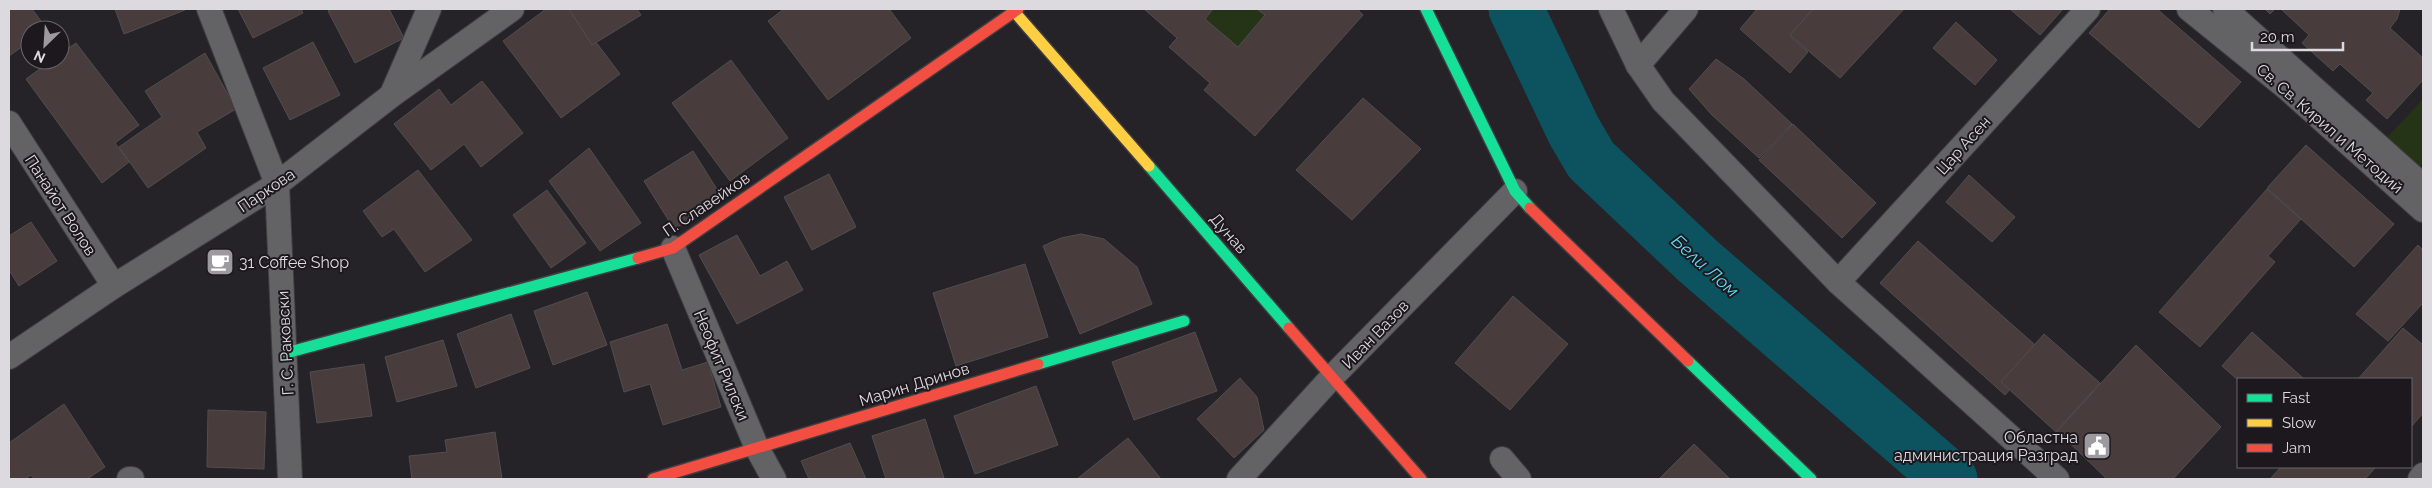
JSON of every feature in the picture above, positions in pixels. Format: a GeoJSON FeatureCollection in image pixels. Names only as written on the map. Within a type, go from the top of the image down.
{"type":"FeatureCollection","features":[{"type":"Feature","properties":{"kind":"street","name":"Г. С. Раковски"},"geometry":{"type":"LineString","coordinates":[[209,9],[277,184],[286,353],[290,479]]}},
{"type":"Feature","properties":{"kind":"street","name":"Паркова"},"geometry":{"type":"LineString","coordinates":[[9,357],[114,286],[277,184],[392,95],[512,9]]}},
{"type":"Feature","properties":{"kind":"street"},"geometry":{"type":"LineString","coordinates":[[1426,9],[1514,191],[1546,225],[1811,479]]}},
{"type":"Feature","properties":{"kind":"street"},"geometry":{"type":"LineString","coordinates":[[1611,9],[1638,65],[1663,102],[1838,282],[2057,479]]}},
{"type":"Feature","properties":{"kind":"street"},"geometry":{"type":"LineString","coordinates":[[1638,65],[1686,9]]}},
{"type":"Feature","properties":{"kind":"street","name":"Цар Асен"},"geometry":{"type":"LineString","coordinates":[[1838,282],[2088,9]]}},
{"type":"Feature","properties":{"kind":"street","name":"Св. Св. Кирил и Методий"},"geometry":{"type":"LineString","coordinates":[[2189,9],[2289,90],[2423,210]]}},
{"type":"Feature","properties":{"kind":"street"},"geometry":{"type":"LineString","coordinates":[[2225,9],[2423,186]]}},
{"type":"Feature","properties":{"kind":"street","name":"П. Славейков"},"geometry":{"type":"LineString","coordinates":[[286,353],[673,248],[1015,10]]}},
{"type":"Feature","properties":{"kind":"street","name":"Дунав"},"geometry":{"type":"LineString","coordinates":[[1015,10],[1334,376],[1421,479]]}},
{"type":"Feature","properties":{"kind":"street"},"geometry":{"type":"LineString","coordinates":[[392,95],[428,12]]}},
{"type":"Feature","properties":{"kind":"street","name":"Панайот Волов"},"geometry":{"type":"LineString","coordinates":[[9,123],[114,286]]}},
{"type":"Feature","properties":{"kind":"street","name":"Иван Вазов"},"geometry":{"type":"LineString","coordinates":[[1239,479],[1334,376],[1514,191]]}},
{"type":"Feature","properties":{"kind":"street","name":"Неофит Рилски"},"geometry":{"type":"LineString","coordinates":[[673,248],[756,448],[774,479]]}},
{"type":"Feature","properties":{"kind":"street","name":"Марин Дринов"},"geometry":{"type":"LineString","coordinates":[[653,479],[1184,321]]}},
{"type":"Feature","properties":{"kind":"street"},"geometry":{"type":"LineString","coordinates":[[1502,459],[1519,479]]}},
{"type":"Feature","properties":{"kind":"street"},"geometry":{"type":"LineString","coordinates":[[2420,479],[2423,475]]}},
{"type":"Feature","properties":{"kind":"green space"},"geometry":{"type":"Polygon","coordinates":[[[1213,9],[1257,9],[1265,15],[1238,47],[1205,19],[1213,9]]]}},
{"type":"Feature","properties":{"kind":"green space"},"geometry":{"type":"Polygon","coordinates":[[[2423,99],[2423,162],[2415,172],[2382,143],[2423,99]]]}},
{"type":"Feature","properties":{"kind":"building"},"geometry":{"type":"Polygon","coordinates":[[[9,9],[32,9],[40,20],[20,20],[20,48],[9,56],[9,9]]]}},
{"type":"Feature","properties":{"kind":"building"},"geometry":{"type":"Polygon","coordinates":[[[115,9],[185,9],[185,10],[124,34],[115,9]]]}},
{"type":"Feature","properties":{"kind":"building"},"geometry":{"type":"Polygon","coordinates":[[[238,9],[301,9],[303,13],[253,38],[238,9]]]}},
{"type":"Feature","properties":{"kind":"building"},"geometry":{"type":"Polygon","coordinates":[[[332,9],[389,9],[404,38],[355,63],[328,11],[332,9]]]}},
{"type":"Feature","properties":{"kind":"building"},"geometry":{"type":"Polygon","coordinates":[[[546,9],[571,9],[620,74],[561,118],[503,41],[546,9]]]}},
{"type":"Feature","properties":{"kind":"building"},"geometry":{"type":"Polygon","coordinates":[[[569,9],[637,9],[641,15],[592,45],[569,9]]]}},
{"type":"Feature","properties":{"kind":"building"},"geometry":{"type":"Polygon","coordinates":[[[784,9],[889,9],[911,38],[828,100],[768,21],[784,9]]]}},
{"type":"Feature","properties":{"kind":"building"},"geometry":{"type":"Polygon","coordinates":[[[1144,9],[1213,9],[1205,19],[1238,47],[1265,15],[1257,9],[1357,9],[1363,15],[1255,136],[1204,90],[1210,83],[1169,47],[1177,38],[1144,9]]]}},
{"type":"Feature","properties":{"kind":"building"},"geometry":{"type":"Polygon","coordinates":[[[1757,9],[1814,9],[1790,36],[1808,52],[1790,73],[1740,29],[1757,9]]]}},
{"type":"Feature","properties":{"kind":"building"},"geometry":{"type":"Polygon","coordinates":[[[1813,9],[1904,9],[1840,78],[1790,35],[1813,9]]]}},
{"type":"Feature","properties":{"kind":"building"},"geometry":{"type":"Polygon","coordinates":[[[2010,9],[2063,9],[2040,35],[2010,9]]]}},
{"type":"Feature","properties":{"kind":"building"},"geometry":{"type":"Polygon","coordinates":[[[2110,9],[2157,9],[2241,82],[2199,128],[2089,33],[2110,9]]]}},
{"type":"Feature","properties":{"kind":"building"},"geometry":{"type":"Polygon","coordinates":[[[2265,9],[2275,9],[2270,14],[2265,9]]]}},
{"type":"Feature","properties":{"kind":"building"},"geometry":{"type":"Polygon","coordinates":[[[2281,9],[2400,9],[2397,19],[2390,28],[2423,58],[2423,80],[2387,119],[2366,100],[2373,93],[2340,64],[2333,71],[2302,43],[2309,35],[2281,9]]]}},
{"type":"Feature","properties":{"kind":"building"},"geometry":{"type":"Polygon","coordinates":[[[1956,22],[1997,60],[1975,85],[1933,48],[1956,22]]]}},
{"type":"Feature","properties":{"kind":"building"},"geometry":{"type":"Polygon","coordinates":[[[313,42],[340,95],[290,120],[263,68],[313,42]]]}},
{"type":"Feature","properties":{"kind":"building"},"geometry":{"type":"Polygon","coordinates":[[[76,43],[139,125],[115,143],[129,162],[102,183],[26,79],[38,70],[70,70],[70,47],[76,43]]]}},
{"type":"Feature","properties":{"kind":"building"},"geometry":{"type":"Polygon","coordinates":[[[205,53],[236,109],[197,132],[206,148],[148,188],[119,147],[162,117],[145,91],[205,53]]]}},
{"type":"Feature","properties":{"kind":"building"},"geometry":{"type":"Polygon","coordinates":[[[1716,59],[1744,79],[1792,124],[1759,158],[1712,115],[1689,89],[1716,59]]]}},
{"type":"Feature","properties":{"kind":"building"},"geometry":{"type":"Polygon","coordinates":[[[731,60],[788,138],[730,181],[672,103],[731,60]]]}},
{"type":"Feature","properties":{"kind":"building"},"geometry":{"type":"Polygon","coordinates":[[[482,81],[523,133],[481,167],[464,144],[431,170],[394,124],[439,89],[451,105],[482,81]]]}},
{"type":"Feature","properties":{"kind":"building"},"geometry":{"type":"Polygon","coordinates":[[[1363,98],[1421,149],[1352,220],[1296,170],[1363,98]]]}},
{"type":"Feature","properties":{"kind":"building"},"geometry":{"type":"Polygon","coordinates":[[[1793,124],[1876,203],[1842,238],[1759,160],[1793,124]]]}},
{"type":"Feature","properties":{"kind":"building"},"geometry":{"type":"Polygon","coordinates":[[[2306,145],[2394,224],[2354,267],[2267,188],[2306,145]]]}},
{"type":"Feature","properties":{"kind":"building"},"geometry":{"type":"Polygon","coordinates":[[[589,148],[641,223],[600,251],[549,181],[589,148]]]}},
{"type":"Feature","properties":{"kind":"building"},"geometry":{"type":"Polygon","coordinates":[[[693,151],[723,199],[674,229],[644,181],[693,151]]]}},
{"type":"Feature","properties":{"kind":"building"},"geometry":{"type":"Polygon","coordinates":[[[418,170],[472,240],[425,272],[394,229],[382,237],[363,211],[418,170]]]}},
{"type":"Feature","properties":{"kind":"building"},"geometry":{"type":"Polygon","coordinates":[[[829,174],[856,227],[812,250],[784,197],[829,174]]]}},
{"type":"Feature","properties":{"kind":"building"},"geometry":{"type":"Polygon","coordinates":[[[1969,175],[2015,217],[1992,242],[1946,202],[1969,175]]]}},
{"type":"Feature","properties":{"kind":"building"},"geometry":{"type":"Polygon","coordinates":[[[2267,189],[2301,219],[2268,256],[2275,262],[2200,347],[2159,312],[2267,189]]]}},
{"type":"Feature","properties":{"kind":"building"},"geometry":{"type":"Polygon","coordinates":[[[547,190],[586,243],[551,268],[513,215],[547,190]]]}},
{"type":"Feature","properties":{"kind":"building"},"geometry":{"type":"Polygon","coordinates":[[[31,222],[57,261],[19,286],[9,270],[9,236],[31,222]]]}},
{"type":"Feature","properties":{"kind":"building"},"geometry":{"type":"Polygon","coordinates":[[[1081,234],[1104,239],[1137,267],[1152,304],[1080,334],[1043,246],[1061,238],[1081,234]]]}},
{"type":"Feature","properties":{"kind":"building"},"geometry":{"type":"Polygon","coordinates":[[[737,235],[760,276],[787,261],[803,290],[737,324],[699,255],[737,235]]]}},
{"type":"Feature","properties":{"kind":"building"},"geometry":{"type":"Polygon","coordinates":[[[1918,241],[2043,352],[2005,395],[1880,283],[1918,241]]]}},
{"type":"Feature","properties":{"kind":"building"},"geometry":{"type":"Polygon","coordinates":[[[2418,245],[2423,250],[2423,303],[2388,341],[2356,314],[2418,245]]]}},
{"type":"Feature","properties":{"kind":"building"},"geometry":{"type":"Polygon","coordinates":[[[1025,264],[1048,337],[956,366],[933,293],[1025,264]]]}},
{"type":"Feature","properties":{"kind":"building"},"geometry":{"type":"Polygon","coordinates":[[[587,292],[607,345],[553,365],[534,311],[587,292]]]}},
{"type":"Feature","properties":{"kind":"building"},"geometry":{"type":"Polygon","coordinates":[[[1513,296],[1568,344],[1510,410],[1455,363],[1513,296]]]}},
{"type":"Feature","properties":{"kind":"building"},"geometry":{"type":"Polygon","coordinates":[[[511,314],[530,368],[476,388],[457,334],[511,314]]]}},
{"type":"Feature","properties":{"kind":"building"},"geometry":{"type":"Polygon","coordinates":[[[667,324],[682,370],[708,362],[721,407],[663,425],[650,384],[624,392],[610,342],[667,324]]]}},
{"type":"Feature","properties":{"kind":"building"},"geometry":{"type":"Polygon","coordinates":[[[2403,328],[2423,345],[2423,413],[2412,426],[2412,378],[2359,378],[2403,328]]]}},
{"type":"Feature","properties":{"kind":"building"},"geometry":{"type":"Polygon","coordinates":[[[1195,332],[1217,391],[1134,420],[1112,362],[1195,332]]]}},
{"type":"Feature","properties":{"kind":"building"},"geometry":{"type":"Polygon","coordinates":[[[2252,332],[2303,378],[2237,379],[2222,366],[2252,332]]]}},
{"type":"Feature","properties":{"kind":"building"},"geometry":{"type":"Polygon","coordinates":[[[2044,334],[2100,383],[2056,432],[2001,382],[2044,334]]]}},
{"type":"Feature","properties":{"kind":"building"},"geometry":{"type":"Polygon","coordinates":[[[443,340],[457,386],[397,402],[385,357],[443,340]]]}},
{"type":"Feature","properties":{"kind":"building"},"geometry":{"type":"Polygon","coordinates":[[[2136,345],[2221,427],[2173,479],[2107,479],[2057,431],[2136,345]]]}},
{"type":"Feature","properties":{"kind":"building"},"geometry":{"type":"Polygon","coordinates":[[[364,364],[372,416],[317,423],[310,372],[364,364]]]}},
{"type":"Feature","properties":{"kind":"building"},"geometry":{"type":"Polygon","coordinates":[[[1240,378],[1257,397],[1264,430],[1234,458],[1197,419],[1240,378]]]}},
{"type":"Feature","properties":{"kind":"building"},"geometry":{"type":"Polygon","coordinates":[[[1036,386],[1058,445],[975,474],[954,416],[1036,386]]]}},
{"type":"Feature","properties":{"kind":"building"},"geometry":{"type":"Polygon","coordinates":[[[64,404],[105,467],[87,479],[34,479],[31,475],[25,479],[9,479],[9,443],[64,404]]]}},
{"type":"Feature","properties":{"kind":"building"},"geometry":{"type":"Polygon","coordinates":[[[208,410],[266,412],[264,469],[207,467],[208,410]]]}},
{"type":"Feature","properties":{"kind":"building"},"geometry":{"type":"Polygon","coordinates":[[[925,419],[944,478],[886,479],[872,436],[925,419]]]}},
{"type":"Feature","properties":{"kind":"building"},"geometry":{"type":"Polygon","coordinates":[[[495,432],[502,479],[412,479],[409,456],[447,452],[445,440],[495,432]]]}},
{"type":"Feature","properties":{"kind":"building"},"geometry":{"type":"Polygon","coordinates":[[[1128,438],[1161,479],[1077,479],[1128,438]]]}},
{"type":"Feature","properties":{"kind":"building"},"geometry":{"type":"Polygon","coordinates":[[[850,443],[866,479],[809,479],[801,461],[850,443]]]}},
{"type":"Feature","properties":{"kind":"building"},"geometry":{"type":"Polygon","coordinates":[[[1694,444],[1730,479],[1659,479],[1694,444]]]}},
{"type":"Feature","properties":{"kind":"building"},"geometry":{"type":"Polygon","coordinates":[[[2280,468],[2375,468],[2365,479],[2270,479],[2280,468]]]}},
{"type":"Feature","properties":{"kind":"waterway","name":"Бели Лом"},"geometry":{"type":"LineString","coordinates":[[1516,9],[1574,131],[1591,160],[1698,261],[1950,479]]}},
{"type":"Feature","properties":{"kind":"traffic: fast"},"geometry":{"type":"LineString","coordinates":[[1426,9],[1515,191],[1530,208]]}},
{"type":"Feature","properties":{"kind":"traffic: fast"},"geometry":{"type":"LineString","coordinates":[[1149,166],[1289,328]]}},
{"type":"Feature","properties":{"kind":"traffic: fast"},"geometry":{"type":"LineString","coordinates":[[286,353],[638,258]]}},
{"type":"Feature","properties":{"kind":"traffic: fast"},"geometry":{"type":"LineString","coordinates":[[1038,364],[1184,321]]}},
{"type":"Feature","properties":{"kind":"traffic: fast"},"geometry":{"type":"LineString","coordinates":[[1688,361],[1811,479]]}},
{"type":"Feature","properties":{"kind":"traffic: slow"},"geometry":{"type":"LineString","coordinates":[[1012,9],[1149,166]]}},
{"type":"Feature","properties":{"kind":"traffic: jam"},"geometry":{"type":"LineString","coordinates":[[638,258],[673,248],[1018,9]]}},
{"type":"Feature","properties":{"kind":"traffic: jam"},"geometry":{"type":"LineString","coordinates":[[1530,208],[1688,361]]}},
{"type":"Feature","properties":{"kind":"traffic: jam"},"geometry":{"type":"LineString","coordinates":[[1289,328],[1421,479]]}},
{"type":"Feature","properties":{"kind":"traffic: jam"},"geometry":{"type":"LineString","coordinates":[[653,479],[1038,364]]}},
{"type":"Feature","properties":{"kind":"place","name":"31 Coffee Shop"},"geometry":{"type":"Point","coordinates":[220,262]}},
{"type":"Feature","properties":{"kind":"place","name":"Областна администрация Разград"},"geometry":{"type":"Point","coordinates":[2097,446]}}]}
